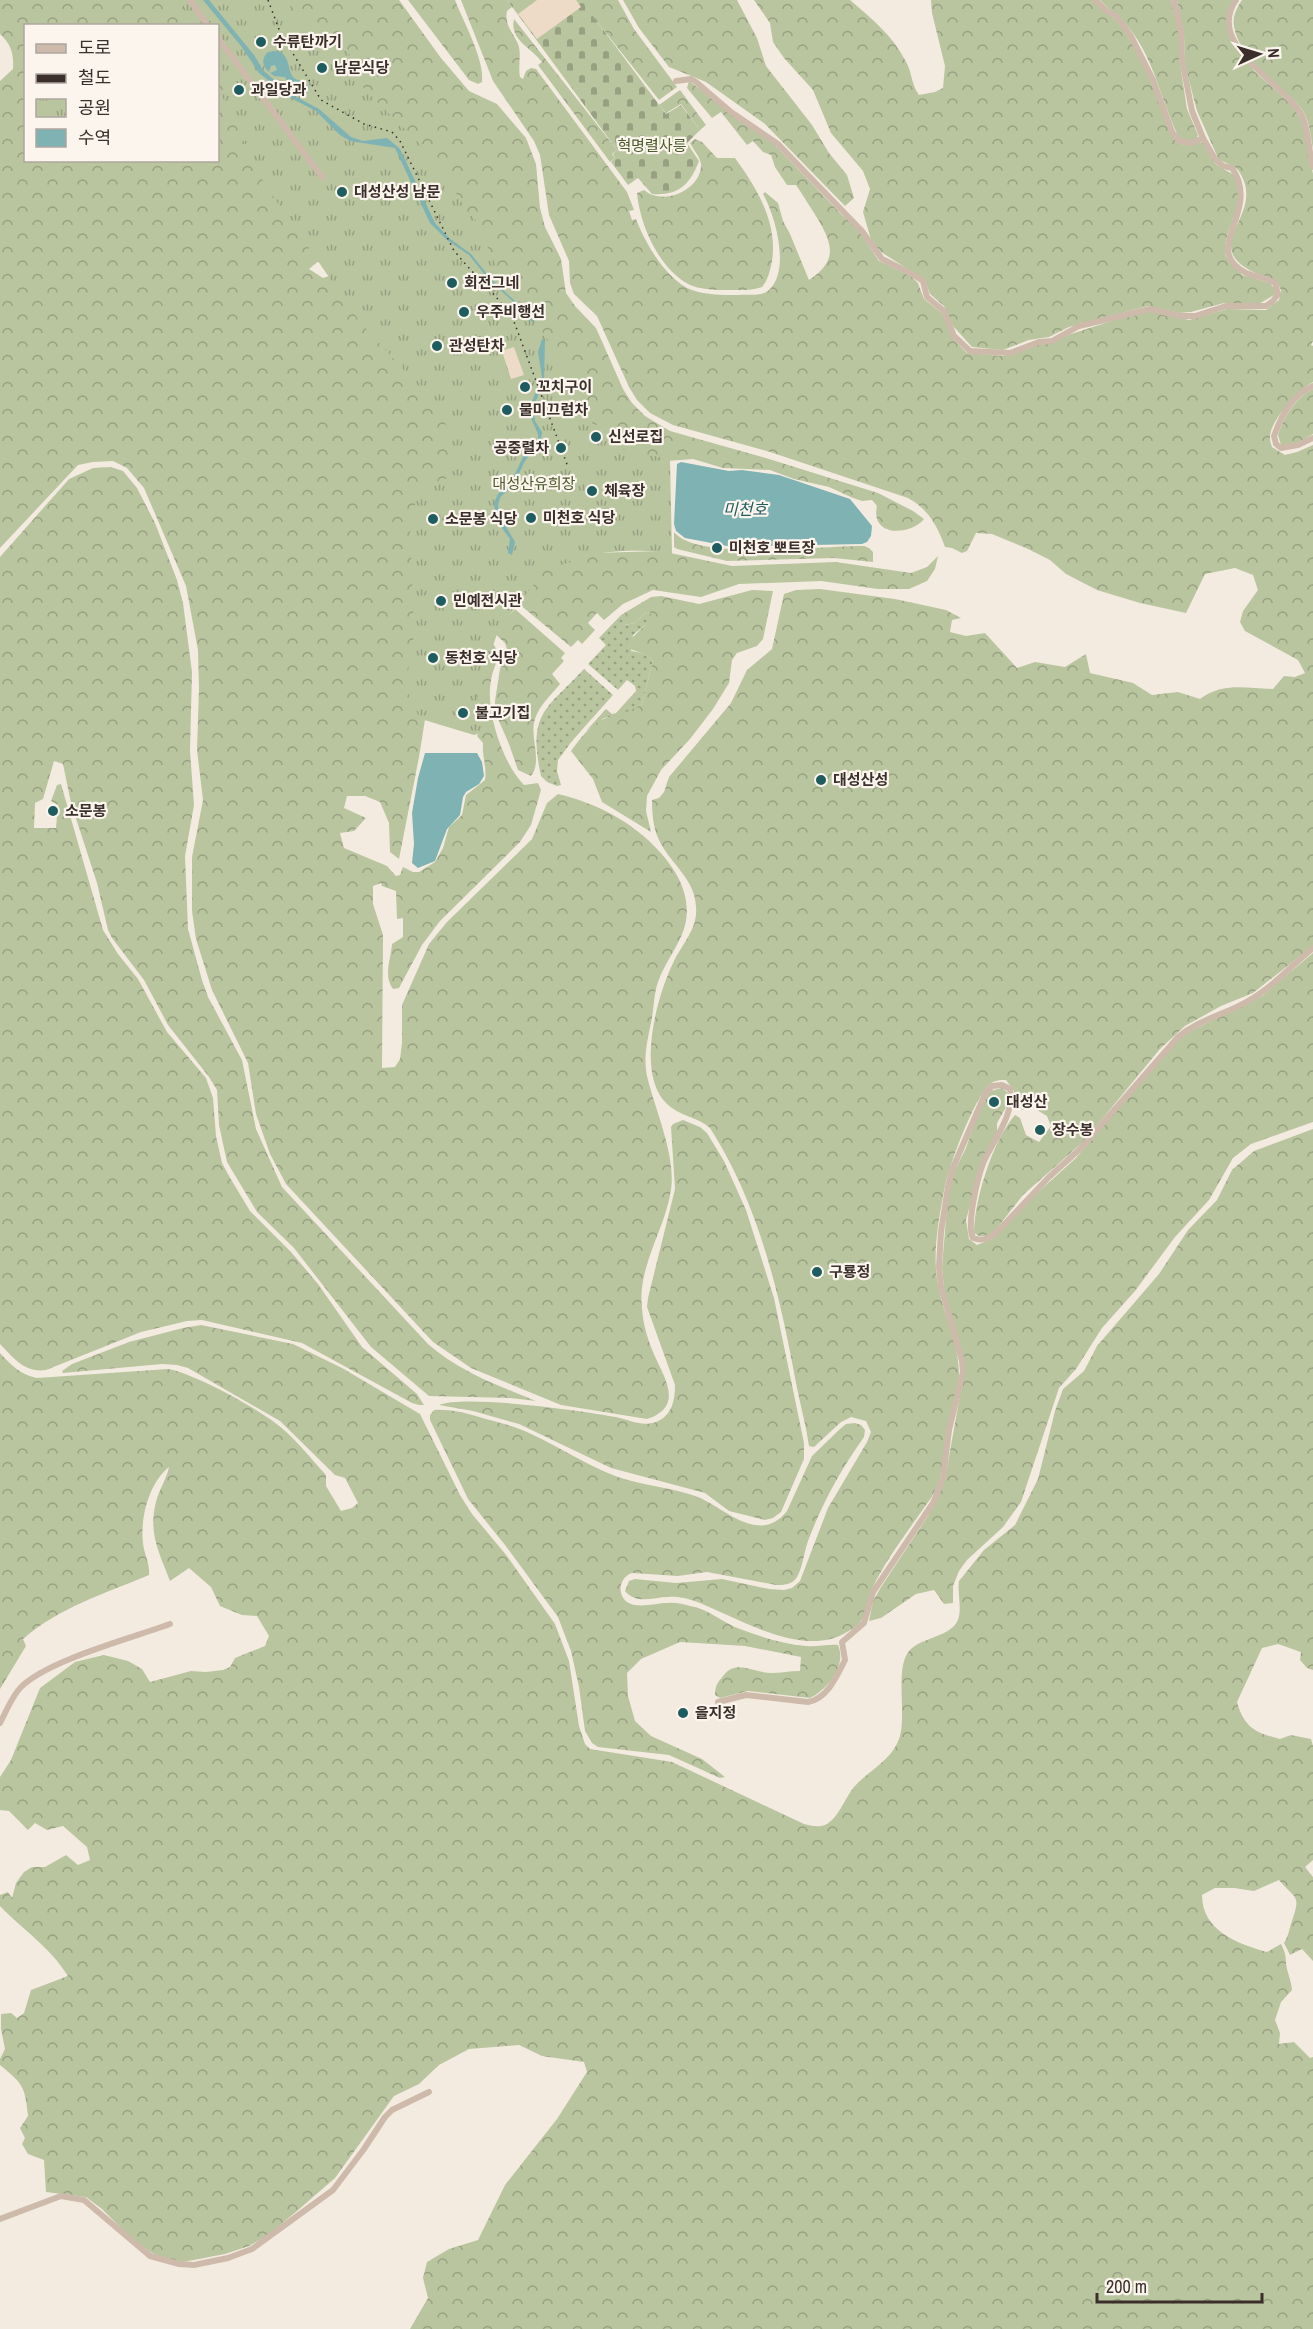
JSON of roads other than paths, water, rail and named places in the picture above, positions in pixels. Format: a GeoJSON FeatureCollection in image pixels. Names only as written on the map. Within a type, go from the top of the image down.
{"type":"FeatureCollection","features":[{"type":"Feature","properties":{"kind":"street"},"geometry":{"type":"LineString","coordinates":[[190,0],[207,24]]}},
{"type":"Feature","properties":{"kind":"street"},"geometry":{"type":"LineString","coordinates":[[1095,0],[1116,16],[1131,36],[1153,80],[1172,132],[1179,141],[1192,143],[1203,138]]}},
{"type":"Feature","properties":{"kind":"street"},"geometry":{"type":"LineString","coordinates":[[676,81],[691,79],[696,82],[731,112],[778,144],[862,231],[882,259],[914,274],[922,281],[927,297],[944,311],[954,336],[970,351],[1010,352],[1052,340],[1079,326],[1131,312],[1150,309],[1180,316],[1195,316],[1226,306],[1266,306],[1278,294],[1275,283],[1240,270],[1228,256],[1226,248],[1239,211],[1242,189],[1232,168],[1218,163],[1203,138],[1192,111],[1174,0]]}},
{"type":"Feature","properties":{"kind":"street"},"geometry":{"type":"LineString","coordinates":[[1236,0],[1229,18],[1232,38],[1260,73],[1296,106],[1302,115],[1313,167]]}},
{"type":"Feature","properties":{"kind":"street"},"geometry":{"type":"LineString","coordinates":[[219,39],[322,177]]}},
{"type":"Feature","properties":{"kind":"street"},"geometry":{"type":"LineString","coordinates":[[1313,386],[1300,392],[1274,436],[1276,444],[1281,448],[1298,446],[1313,438]]}},
{"type":"Feature","properties":{"kind":"street"},"geometry":{"type":"LineString","coordinates":[[718,1702],[746,1695],[808,1702],[817,1699],[827,1690],[845,1660],[842,1642],[864,1623],[873,1592],[933,1503],[943,1478],[949,1430],[963,1372],[963,1361],[941,1287],[939,1267],[941,1232],[952,1170],[985,1094],[992,1086],[1002,1085],[1010,1089],[1012,1099],[998,1138],[984,1162],[970,1216],[970,1233],[973,1238],[980,1240],[990,1238],[997,1232],[1042,1184],[1080,1149],[1178,1037],[1191,1026],[1246,1002],[1268,988],[1313,948]]}},
{"type":"Feature","properties":{"kind":"street"},"geometry":{"type":"LineString","coordinates":[[0,1723],[21,1687],[45,1671],[89,1652],[170,1624]]}},
{"type":"Feature","properties":{"kind":"street"},"geometry":{"type":"LineString","coordinates":[[0,2219],[61,2196],[84,2199],[150,2256],[180,2265],[194,2265],[228,2258],[252,2249],[333,2190],[385,2116],[392,2110],[429,2092]]}},
{"type":"Feature","properties":{"kind":"water"},"geometry":{"type":"Polygon","coordinates":[[[203,0],[209,0],[254,55],[263,70],[289,93],[319,109],[351,137],[363,141],[387,138],[400,149],[435,223],[449,238],[471,254],[491,279],[535,321],[532,322],[526,313],[489,280],[469,255],[447,240],[430,223],[395,148],[350,141],[340,135],[316,111],[289,97],[259,73],[241,46],[203,0]]]}},
{"type":"Feature","properties":{"kind":"water"},"geometry":{"type":"Polygon","coordinates":[[[278,51],[286,58],[293,78],[304,80],[309,88],[307,93],[300,94],[292,91],[285,77],[274,76],[270,73],[277,70],[275,65],[271,66],[269,72],[265,67],[263,60],[268,52],[278,51]]]}},
{"type":"Feature","properties":{"kind":"water"},"geometry":{"type":"Polygon","coordinates":[[[542,339],[545,340],[544,380],[533,409],[535,421],[542,432],[541,439],[525,461],[512,488],[501,496],[498,504],[499,515],[515,542],[512,555],[508,553],[510,539],[496,520],[494,503],[498,494],[511,482],[525,453],[538,440],[538,434],[528,411],[542,377],[538,352],[542,339]]]}},
{"type":"Feature","properties":{"kind":"water","name":"미천호"},"geometry":{"type":"Polygon","coordinates":[[[681,462],[729,471],[742,470],[779,475],[850,499],[872,526],[871,536],[867,542],[862,544],[758,546],[743,549],[685,538],[676,531],[674,524],[677,464],[681,462]]]}},
{"type":"Feature","properties":{"kind":"water"},"geometry":{"type":"Polygon","coordinates":[[[425,753],[477,753],[482,762],[484,776],[479,784],[466,792],[463,797],[460,815],[447,829],[435,861],[418,868],[412,863],[414,844],[412,813],[425,753]]]}},
{"type":"Feature","properties":{"kind":"railway"},"geometry":{"type":"LineString","coordinates":[[268,0],[280,32],[321,100],[364,124],[392,132],[400,141],[453,249],[513,319],[568,467]]}},
{"type":"Feature","properties":{"kind":"place","name":"수류탄까기"},"geometry":{"type":"Point","coordinates":[261,42]}},
{"type":"Feature","properties":{"kind":"place","name":"남문식당"},"geometry":{"type":"Point","coordinates":[322,68]}},
{"type":"Feature","properties":{"kind":"place","name":"과일당과"},"geometry":{"type":"Point","coordinates":[239,90]}},
{"type":"Feature","properties":{"kind":"place","name":"대성산성 남문"},"geometry":{"type":"Point","coordinates":[342,192]}},
{"type":"Feature","properties":{"kind":"place","name":"회전그네"},"geometry":{"type":"Point","coordinates":[452,283]}},
{"type":"Feature","properties":{"kind":"place","name":"우주비행선"},"geometry":{"type":"Point","coordinates":[464,312]}},
{"type":"Feature","properties":{"kind":"place","name":"관성탄차"},"geometry":{"type":"Point","coordinates":[437,346]}},
{"type":"Feature","properties":{"kind":"place","name":"꼬치구이"},"geometry":{"type":"Point","coordinates":[525,387]}},
{"type":"Feature","properties":{"kind":"place","name":"물미끄럼차"},"geometry":{"type":"Point","coordinates":[507,410]}},
{"type":"Feature","properties":{"kind":"place","name":"신선로집"},"geometry":{"type":"Point","coordinates":[596,437]}},
{"type":"Feature","properties":{"kind":"place","name":"공중렬차"},"geometry":{"type":"Point","coordinates":[561,448]}},
{"type":"Feature","properties":{"kind":"place","name":"체육장"},"geometry":{"type":"Point","coordinates":[592,491]}},
{"type":"Feature","properties":{"kind":"place","name":"미천호 식당"},"geometry":{"type":"Point","coordinates":[531,518]}},
{"type":"Feature","properties":{"kind":"place","name":"소문봉 식당"},"geometry":{"type":"Point","coordinates":[433,519]}},
{"type":"Feature","properties":{"kind":"place","name":"미천호 뽀트장"},"geometry":{"type":"Point","coordinates":[717,548]}},
{"type":"Feature","properties":{"kind":"place","name":"민예전시관"},"geometry":{"type":"Point","coordinates":[441,601]}},
{"type":"Feature","properties":{"kind":"place","name":"동천호 식당"},"geometry":{"type":"Point","coordinates":[433,658]}},
{"type":"Feature","properties":{"kind":"place","name":"불고기집"},"geometry":{"type":"Point","coordinates":[463,713]}},
{"type":"Feature","properties":{"kind":"place","name":"대성산성"},"geometry":{"type":"Point","coordinates":[821,780]}},
{"type":"Feature","properties":{"kind":"place","name":"소문봉"},"geometry":{"type":"Point","coordinates":[53,811]}},
{"type":"Feature","properties":{"kind":"place","name":"대성산"},"geometry":{"type":"Point","coordinates":[994,1102]}},
{"type":"Feature","properties":{"kind":"place","name":"장수봉"},"geometry":{"type":"Point","coordinates":[1040,1130]}},
{"type":"Feature","properties":{"kind":"place","name":"구룡정"},"geometry":{"type":"Point","coordinates":[817,1272]}},
{"type":"Feature","properties":{"kind":"place","name":"을지정"},"geometry":{"type":"Point","coordinates":[683,1713]}},
{"type":"Feature","properties":{"kind":"park label","name":"혁명렬사릉"},"geometry":{"type":"Point","coordinates":[652,146]}},
{"type":"Feature","properties":{"kind":"park label","name":"대성산유희장"},"geometry":{"type":"Point","coordinates":[534,484]}}]}
